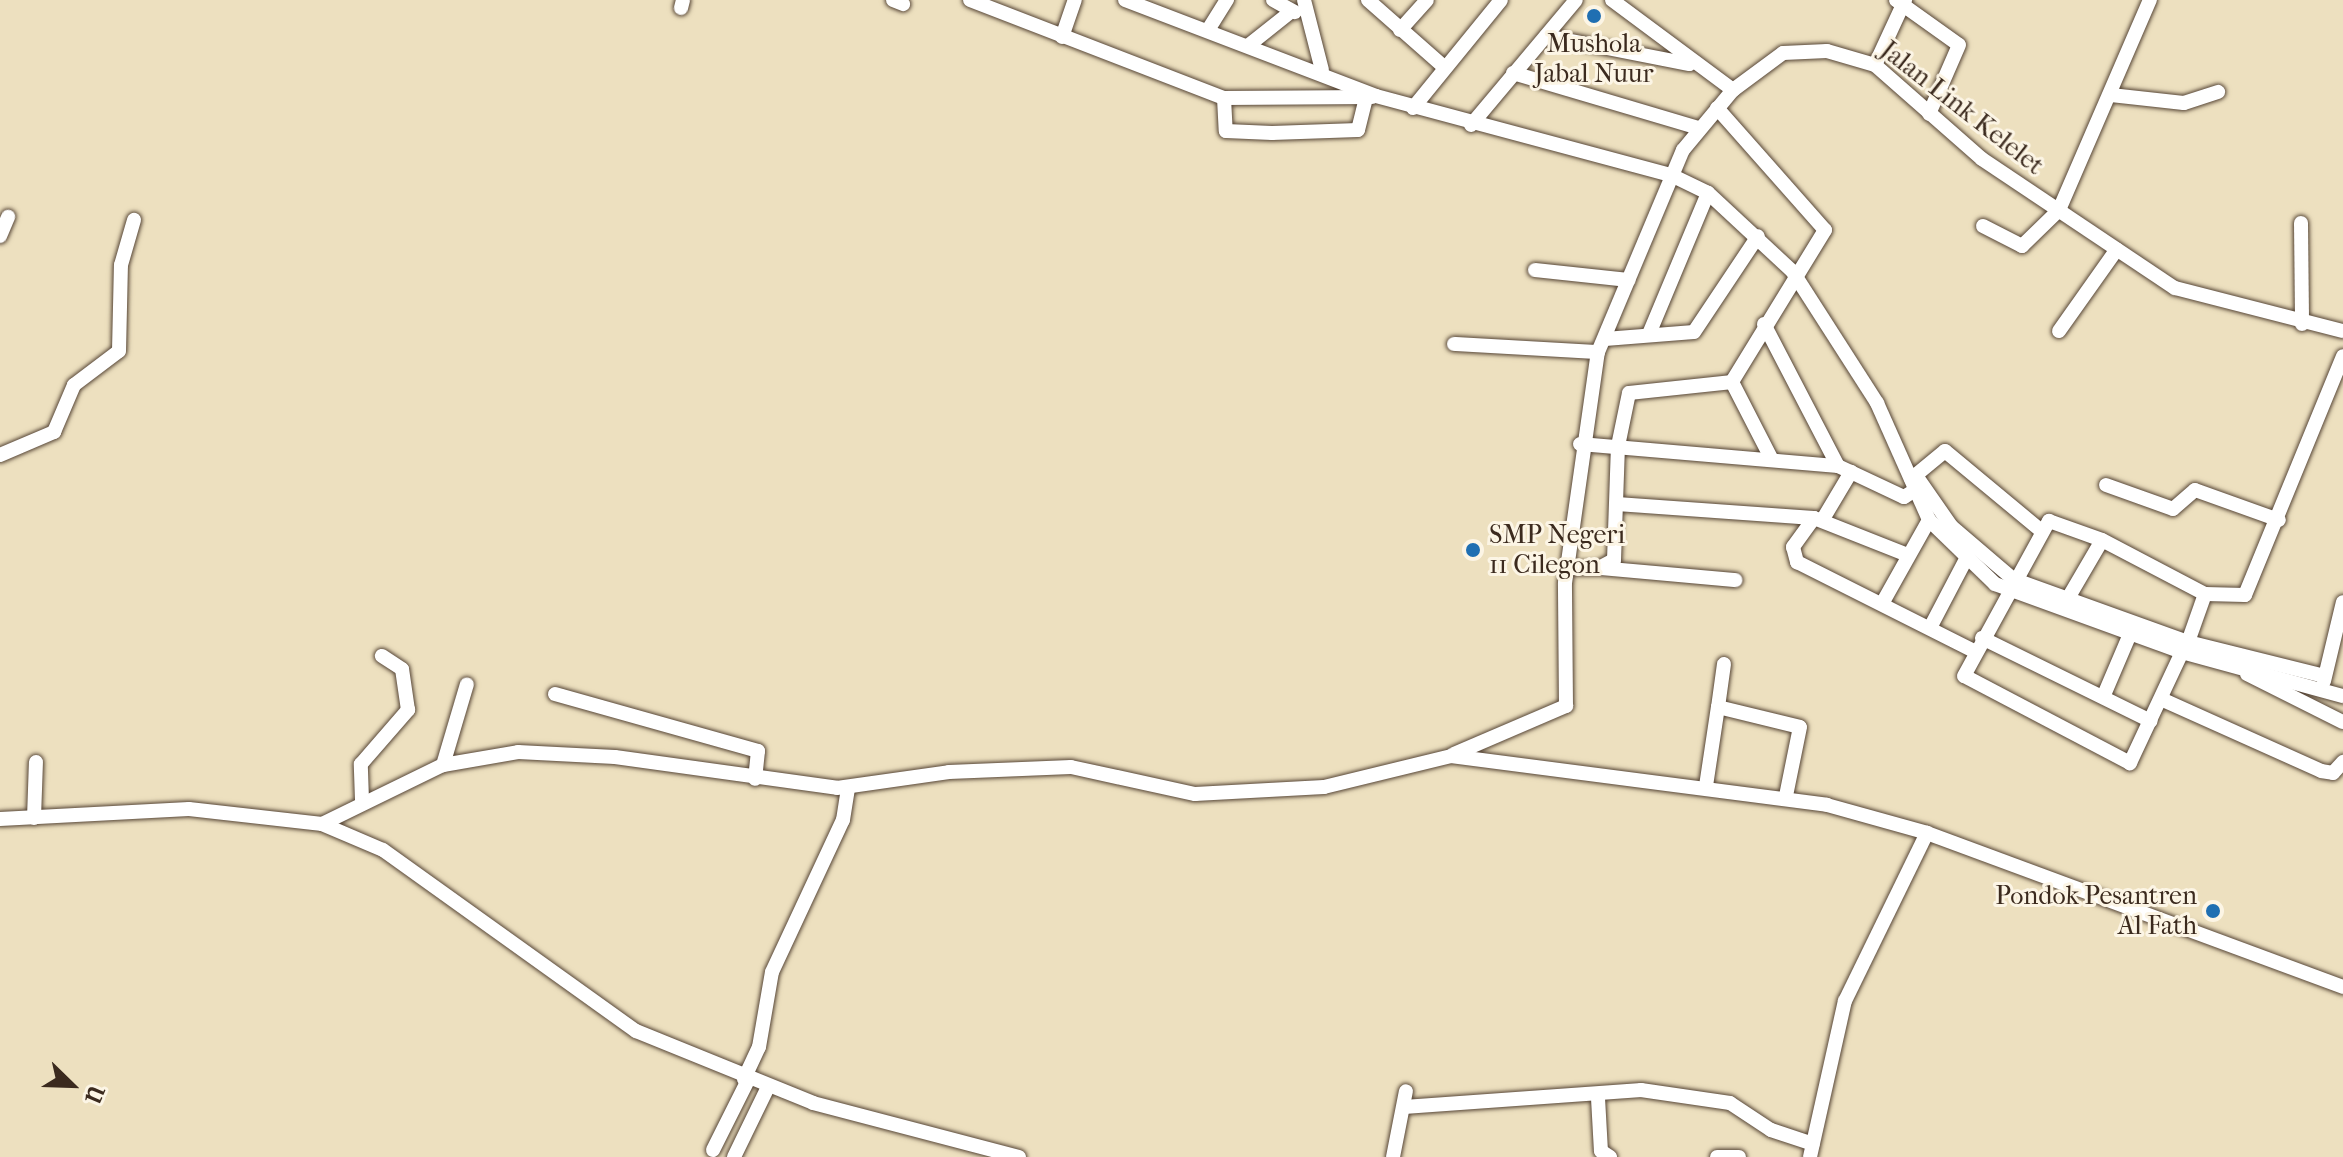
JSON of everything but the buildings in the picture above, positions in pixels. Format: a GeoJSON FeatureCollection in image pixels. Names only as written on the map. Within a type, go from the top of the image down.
{"type":"FeatureCollection","features":[{"type":"Feature","properties":{"kind":"street"},"geometry":{"type":"LineString","coordinates":[[970,0],[1224,98],[1371,97]]}},
{"type":"Feature","properties":{"kind":"street"},"geometry":{"type":"LineString","coordinates":[[1062,37],[1075,0]]}},
{"type":"Feature","properties":{"kind":"street"},"geometry":{"type":"LineString","coordinates":[[1125,0],[1154,4],[1208,30],[1322,70],[1371,97],[1671,175],[1708,193],[1758,236],[1793,272],[1877,403],[1929,520],[1966,559],[2009,585],[2244,671],[2343,722]]}},
{"type":"Feature","properties":{"kind":"street"},"geometry":{"type":"LineString","coordinates":[[1208,30],[1227,0]]}},
{"type":"Feature","properties":{"kind":"street"},"geometry":{"type":"LineString","coordinates":[[1273,0],[1288,14]]}},
{"type":"Feature","properties":{"kind":"street"},"geometry":{"type":"LineString","coordinates":[[1368,0],[1444,67]]}},
{"type":"Feature","properties":{"kind":"street"},"geometry":{"type":"LineString","coordinates":[[1400,30],[1427,0]]}},
{"type":"Feature","properties":{"kind":"street"},"geometry":{"type":"LineString","coordinates":[[1413,108],[1501,0]]}},
{"type":"Feature","properties":{"kind":"street"},"geometry":{"type":"LineString","coordinates":[[1471,125],[1576,0]]}},
{"type":"Feature","properties":{"kind":"street"},"geometry":{"type":"LineString","coordinates":[[1612,0],[1693,65],[1733,90]]}},
{"type":"Feature","properties":{"kind":"street"},"geometry":{"type":"LineString","coordinates":[[1983,226],[2022,246],[2059,210],[2150,0]]}},
{"type":"Feature","properties":{"kind":"street"},"geometry":{"type":"LineString","coordinates":[[1875,65],[1902,1],[1959,45],[1929,114]]}},
{"type":"Feature","properties":{"kind":"street"},"geometry":{"type":"LineString","coordinates":[[1249,45],[1304,4],[1322,70]]}},
{"type":"Feature","properties":{"kind":"street"},"geometry":{"type":"LineString","coordinates":[[1546,36],[1693,65]]}},
{"type":"Feature","properties":{"kind":"street","name":"Jalan Link Kelelet"},"geometry":{"type":"LineString","coordinates":[[1451,756],[1565,708],[1567,568],[1580,444],[1601,345],[1671,175],[1699,128],[1733,90],[1795,50],[1844,53],[1875,65],[1929,114],[2059,210],[2175,288],[2302,324],[2343,331]]}},
{"type":"Feature","properties":{"kind":"street"},"geometry":{"type":"LineString","coordinates":[[1513,73],[1699,128]]}},
{"type":"Feature","properties":{"kind":"street"},"geometry":{"type":"LineString","coordinates":[[2111,95],[2184,103],[2218,92]]}},
{"type":"Feature","properties":{"kind":"street"},"geometry":{"type":"LineString","coordinates":[[1224,98],[1226,131],[1272,133],[1358,130],[1371,97]]}},
{"type":"Feature","properties":{"kind":"street"},"geometry":{"type":"LineString","coordinates":[[1717,108],[1823,224],[1818,250],[1793,272],[1732,382]]}},
{"type":"Feature","properties":{"kind":"street"},"geometry":{"type":"LineString","coordinates":[[1649,334],[1708,193]]}},
{"type":"Feature","properties":{"kind":"street"},"geometry":{"type":"LineString","coordinates":[[0,236],[8,217]]}},
{"type":"Feature","properties":{"kind":"street"},"geometry":{"type":"LineString","coordinates":[[0,455],[54,432],[74,385],[119,351],[121,265],[134,220]]}},
{"type":"Feature","properties":{"kind":"street"},"geometry":{"type":"LineString","coordinates":[[2301,223],[2302,324]]}},
{"type":"Feature","properties":{"kind":"street"},"geometry":{"type":"LineString","coordinates":[[1454,344],[1601,345],[1649,334],[1696,331],[1758,236]]}},
{"type":"Feature","properties":{"kind":"street"},"geometry":{"type":"LineString","coordinates":[[2059,331],[2117,249]]}},
{"type":"Feature","properties":{"kind":"street"},"geometry":{"type":"LineString","coordinates":[[1535,270],[1628,280]]}},
{"type":"Feature","properties":{"kind":"street"},"geometry":{"type":"LineString","coordinates":[[1764,324],[1845,469]]}},
{"type":"Feature","properties":{"kind":"street"},"geometry":{"type":"LineString","coordinates":[[2205,594],[2136,760],[2124,762],[1968,683],[1974,651],[2009,585],[2040,530],[2057,520],[2205,594],[2245,595],[2279,520],[2343,356]]}},
{"type":"Feature","properties":{"kind":"street"},"geometry":{"type":"LineString","coordinates":[[1599,568],[1614,558],[1618,446],[1631,391],[1732,382]]}},
{"type":"Feature","properties":{"kind":"street"},"geometry":{"type":"LineString","coordinates":[[1732,382],[1771,458]]}},
{"type":"Feature","properties":{"kind":"street"},"geometry":{"type":"LineString","coordinates":[[1580,444],[1771,458],[1845,469],[1904,497],[1914,481],[1945,451],[2040,530]]}},
{"type":"Feature","properties":{"kind":"street"},"geometry":{"type":"LineString","coordinates":[[1845,469],[1818,519],[1793,547],[1795,560],[1931,626],[1974,651]]}},
{"type":"Feature","properties":{"kind":"street"},"geometry":{"type":"LineString","coordinates":[[1914,481],[1951,526],[2009,585],[2067,600],[2115,622],[2130,634],[2324,682],[2343,696]]}},
{"type":"Feature","properties":{"kind":"street"},"geometry":{"type":"LineString","coordinates":[[2106,485],[2171,509],[2195,490],[2279,520]]}},
{"type":"Feature","properties":{"kind":"street"},"geometry":{"type":"LineString","coordinates":[[1617,504],[1818,519],[1905,554]]}},
{"type":"Feature","properties":{"kind":"street"},"geometry":{"type":"LineString","coordinates":[[1883,602],[1905,554],[1929,520]]}},
{"type":"Feature","properties":{"kind":"street"},"geometry":{"type":"LineString","coordinates":[[2067,600],[2102,540]]}},
{"type":"Feature","properties":{"kind":"street"},"geometry":{"type":"LineString","coordinates":[[1931,626],[1966,559]]}},
{"type":"Feature","properties":{"kind":"street"},"geometry":{"type":"LineString","coordinates":[[1567,568],[1735,580]]}},
{"type":"Feature","properties":{"kind":"street"},"geometry":{"type":"LineString","coordinates":[[2324,682],[2343,602]]}},
{"type":"Feature","properties":{"kind":"street"},"geometry":{"type":"LineString","coordinates":[[2104,695],[2130,634]]}},
{"type":"Feature","properties":{"kind":"street"},"geometry":{"type":"LineString","coordinates":[[1982,638],[2104,695],[2151,721]]}},
{"type":"Feature","properties":{"kind":"street"},"geometry":{"type":"LineString","coordinates":[[362,800],[363,758],[408,710],[402,669],[382,656]]}},
{"type":"Feature","properties":{"kind":"street"},"geometry":{"type":"LineString","coordinates":[[1706,786],[1724,664]]}},
{"type":"Feature","properties":{"kind":"street"},"geometry":{"type":"LineString","coordinates":[[2244,671],[2324,682]]}},
{"type":"Feature","properties":{"kind":"street"},"geometry":{"type":"LineString","coordinates":[[443,765],[467,684]]}},
{"type":"Feature","properties":{"kind":"street"},"geometry":{"type":"LineString","coordinates":[[555,694],[758,751],[755,779]]}},
{"type":"Feature","properties":{"kind":"street"},"geometry":{"type":"LineString","coordinates":[[2161,699],[2321,771],[2333,773],[2343,762]]}},
{"type":"Feature","properties":{"kind":"street"},"geometry":{"type":"LineString","coordinates":[[1718,707],[1800,727],[1786,796]]}},
{"type":"Feature","properties":{"kind":"street"},"geometry":{"type":"LineString","coordinates":[[322,824],[362,800],[443,765],[543,752],[755,779],[848,787],[1044,766],[1195,794],[1287,791],[1451,756],[1786,796],[1927,833],[2343,987]]}},
{"type":"Feature","properties":{"kind":"street"},"geometry":{"type":"LineString","coordinates":[[34,818],[36,762]]}},
{"type":"Feature","properties":{"kind":"street"},"geometry":{"type":"LineString","coordinates":[[713,1150],[762,1036],[772,972],[837,835],[848,787]]}},
{"type":"Feature","properties":{"kind":"street"},"geometry":{"type":"LineString","coordinates":[[0,819],[189,809],[322,824],[383,850],[606,1015],[768,1087],[961,1151],[1019,1157]]}},
{"type":"Feature","properties":{"kind":"street"},"geometry":{"type":"LineString","coordinates":[[1404,1107],[1598,1098],[1609,1089],[1718,1100],[1811,1151],[1834,1045],[1864,963],[1927,833]]}},
{"type":"Feature","properties":{"kind":"street"},"geometry":{"type":"LineString","coordinates":[[734,1157],[768,1087]]}},
{"type":"Feature","properties":{"kind":"street"},"geometry":{"type":"LineString","coordinates":[[1393,1157],[1406,1091]]}},
{"type":"Feature","properties":{"kind":"street"},"geometry":{"type":"LineString","coordinates":[[1598,1098],[1601,1151],[1610,1157]]}},
{"type":"Feature","properties":{"kind":"street"},"geometry":{"type":"LineString","coordinates":[[1717,1157],[1739,1157]]}},
{"type":"Feature","properties":{"kind":"place","name":"Mushola Jabal Nuur"},"geometry":{"type":"Point","coordinates":[1594,16]}},
{"type":"Feature","properties":{"kind":"place","name":"SMP Negeri 11 Cilegon"},"geometry":{"type":"Point","coordinates":[1473,550]}},
{"type":"Feature","properties":{"kind":"place","name":"Pondok Pesantren Al Fath"},"geometry":{"type":"Point","coordinates":[2213,911]}}]}
